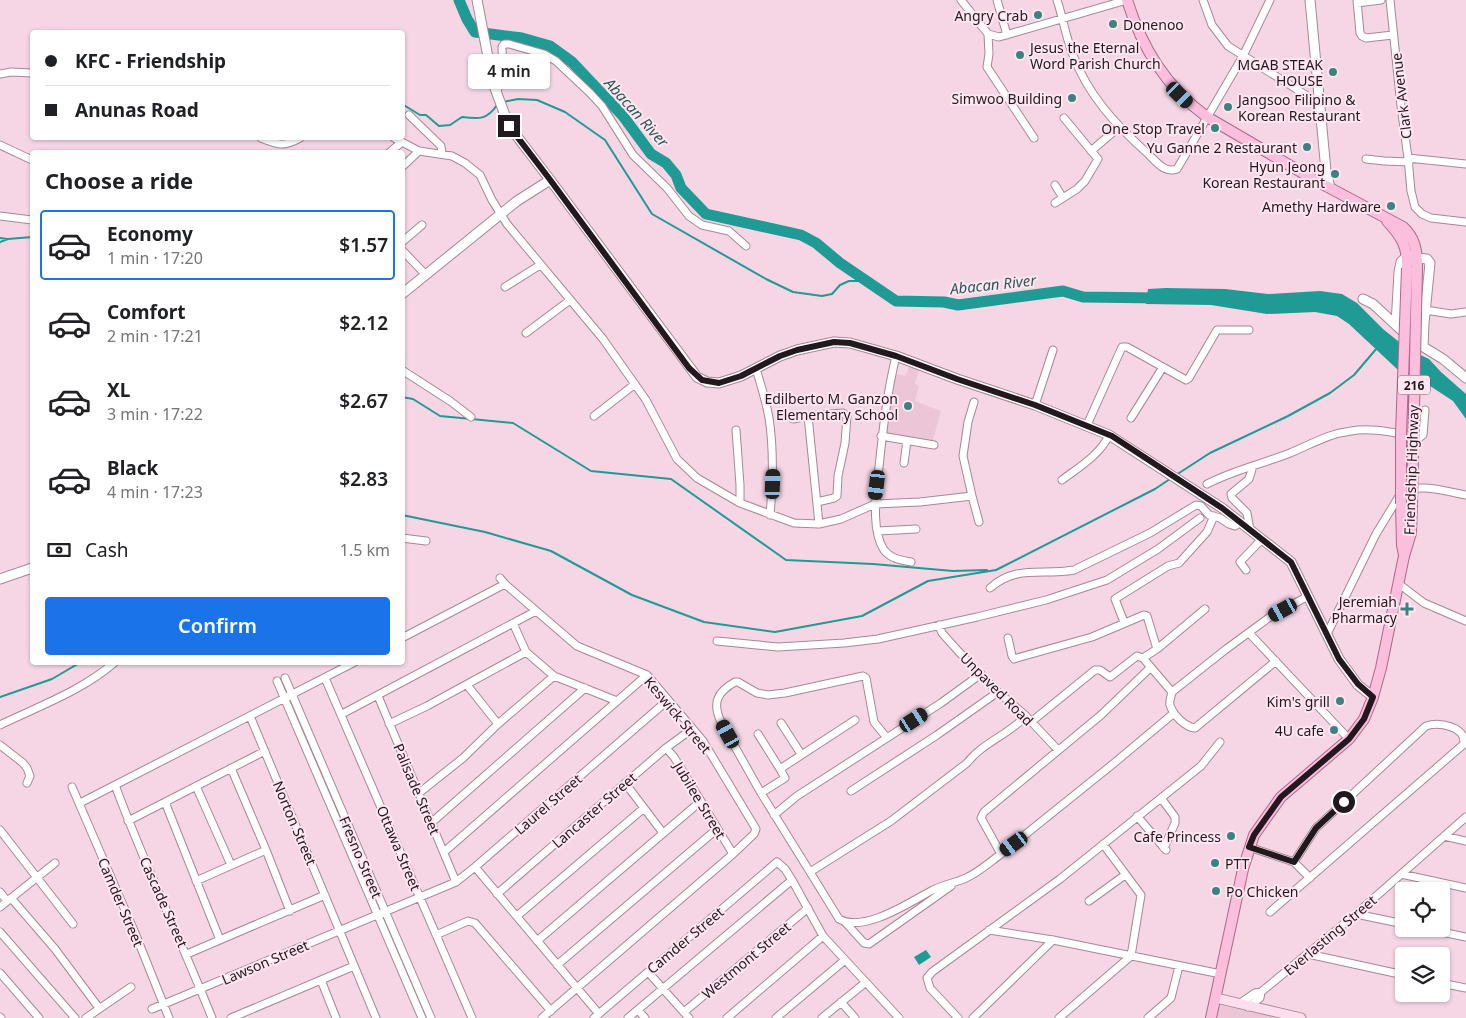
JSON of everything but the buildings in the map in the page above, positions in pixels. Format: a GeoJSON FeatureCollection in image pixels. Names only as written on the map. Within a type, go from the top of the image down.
{"type":"FeatureCollection","features":[{"type":"Feature","properties":{"kind":"main road","name":"Friendship Highway"},"geometry":{"type":"LineString","coordinates":[[1127,0],[1142,41],[1156,64],[1172,86],[1192,106],[1207,117],[1409,232],[1416,248],[1412,262],[1401,434],[1402,545],[1404,556]]}},
{"type":"Feature","properties":{"kind":"main road","name":"Friendship Highway"},"geometry":{"type":"LineString","coordinates":[[1211,1018],[1249,847],[1254,835],[1281,797],[1349,739],[1364,719],[1373,697],[1381,668],[1404,556],[1411,533],[1412,262]]}},
{"type":"Feature","properties":{"kind":"main road"},"geometry":{"type":"LineString","coordinates":[[1216,998],[1273,1015],[1301,1018]]}},
{"type":"Feature","properties":{"kind":"street"},"geometry":{"type":"LineString","coordinates":[[477,0],[496,93],[509,126],[697,377],[707,382],[719,383],[732,380],[780,356],[797,350],[834,342],[850,343],[896,356],[1035,405],[1111,435],[1228,512],[1291,562],[1339,659],[1358,684],[1373,697]]}},
{"type":"Feature","properties":{"kind":"street"},"geometry":{"type":"LineString","coordinates":[[961,0],[988,34],[989,54],[987,67],[1034,138]]}},
{"type":"Feature","properties":{"kind":"street"},"geometry":{"type":"LineString","coordinates":[[997,0],[1007,35]]}},
{"type":"Feature","properties":{"kind":"street"},"geometry":{"type":"LineString","coordinates":[[1057,0],[1069,45],[1082,76],[1102,108],[1119,127],[1163,168],[1172,171],[1177,168],[1243,56],[1266,2]]}},
{"type":"Feature","properties":{"kind":"street"},"geometry":{"type":"LineString","coordinates":[[988,34],[999,37],[1127,0]]}},
{"type":"Feature","properties":{"kind":"street"},"geometry":{"type":"LineString","coordinates":[[1203,0],[1212,24],[1218,35],[1228,46],[1320,104]]}},
{"type":"Feature","properties":{"kind":"street"},"geometry":{"type":"LineString","coordinates":[[1310,0],[1326,171],[1330,188]]}},
{"type":"Feature","properties":{"kind":"street"},"geometry":{"type":"LineString","coordinates":[[1381,0],[1357,1],[1360,33],[1366,38],[1393,35]]}},
{"type":"Feature","properties":{"kind":"street","name":"Clark Avenue"},"geometry":{"type":"LineString","coordinates":[[1390,0],[1411,191],[1415,207],[1422,214],[1431,218],[1466,222]]}},
{"type":"Feature","properties":{"kind":"street"},"geometry":{"type":"LineString","coordinates":[[496,93],[503,78],[502,47],[504,44],[544,54],[556,61],[602,106],[633,155],[667,188],[689,216],[702,225],[729,231],[746,246]]}},
{"type":"Feature","properties":{"kind":"street"},"geometry":{"type":"LineString","coordinates":[[0,74],[30,72]]}},
{"type":"Feature","properties":{"kind":"street"},"geometry":{"type":"LineString","coordinates":[[409,115],[441,146],[442,153]]}},
{"type":"Feature","properties":{"kind":"street"},"geometry":{"type":"LineString","coordinates":[[1055,203],[1085,181],[1098,159],[1064,118]]}},
{"type":"Feature","properties":{"kind":"street"},"geometry":{"type":"LineString","coordinates":[[1090,151],[1119,127]]}},
{"type":"Feature","properties":{"kind":"street"},"geometry":{"type":"LineString","coordinates":[[268,140],[282,145],[296,140]]}},
{"type":"Feature","properties":{"kind":"street"},"geometry":{"type":"LineString","coordinates":[[398,140],[419,151],[442,153],[458,158],[477,171],[492,200],[514,233],[603,339],[646,400],[677,459],[697,478],[740,503],[794,523],[819,524],[841,520],[875,504],[920,502],[972,496]]}},
{"type":"Feature","properties":{"kind":"street"},"geometry":{"type":"LineString","coordinates":[[392,150],[402,142]]}},
{"type":"Feature","properties":{"kind":"street"},"geometry":{"type":"LineString","coordinates":[[0,145],[30,159]]}},
{"type":"Feature","properties":{"kind":"street"},"geometry":{"type":"LineString","coordinates":[[405,164],[419,151]]}},
{"type":"Feature","properties":{"kind":"street"},"geometry":{"type":"LineString","coordinates":[[1366,158],[1466,164]]}},
{"type":"Feature","properties":{"kind":"street"},"geometry":{"type":"LineString","coordinates":[[405,292],[501,214],[550,180]]}},
{"type":"Feature","properties":{"kind":"street"},"geometry":{"type":"LineString","coordinates":[[1055,185],[1063,198]]}},
{"type":"Feature","properties":{"kind":"street"},"geometry":{"type":"LineString","coordinates":[[0,216],[30,220]]}},
{"type":"Feature","properties":{"kind":"street"},"geometry":{"type":"LineString","coordinates":[[405,240],[422,226]]}},
{"type":"Feature","properties":{"kind":"street"},"geometry":{"type":"LineString","coordinates":[[405,253],[426,275]]}},
{"type":"Feature","properties":{"kind":"street"},"geometry":{"type":"LineString","coordinates":[[1396,326],[1401,262],[1427,259],[1430,263],[1425,310],[1424,348]]}},
{"type":"Feature","properties":{"kind":"street"},"geometry":{"type":"LineString","coordinates":[[505,287],[540,265]]}},
{"type":"Feature","properties":{"kind":"street"},"geometry":{"type":"LineString","coordinates":[[1363,299],[1373,304],[1396,326],[1424,348],[1443,359],[1466,378]]}},
{"type":"Feature","properties":{"kind":"street"},"geometry":{"type":"LineString","coordinates":[[526,333],[570,300]]}},
{"type":"Feature","properties":{"kind":"street"},"geometry":{"type":"LineString","coordinates":[[1425,310],[1451,314],[1466,312]]}},
{"type":"Feature","properties":{"kind":"street"},"geometry":{"type":"LineString","coordinates":[[1087,425],[1122,347],[1127,347],[1182,380],[1187,380],[1217,330],[1249,330]]}},
{"type":"Feature","properties":{"kind":"street"},"geometry":{"type":"LineString","coordinates":[[1035,405],[1053,350]]}},
{"type":"Feature","properties":{"kind":"street"},"geometry":{"type":"LineString","coordinates":[[896,356],[881,436],[875,504],[878,531],[884,549],[895,559],[911,562]]}},
{"type":"Feature","properties":{"kind":"street"},"geometry":{"type":"LineString","coordinates":[[1131,418],[1163,367]]}},
{"type":"Feature","properties":{"kind":"street"},"geometry":{"type":"LineString","coordinates":[[756,369],[769,416],[771,433],[773,473],[770,515]]}},
{"type":"Feature","properties":{"kind":"street"},"geometry":{"type":"LineString","coordinates":[[405,372],[450,401],[470,418]]}},
{"type":"Feature","properties":{"kind":"street"},"geometry":{"type":"LineString","coordinates":[[594,416],[635,384]]}},
{"type":"Feature","properties":{"kind":"street"},"geometry":{"type":"LineString","coordinates":[[974,402],[968,422],[963,456],[979,522]]}},
{"type":"Feature","properties":{"kind":"street"},"geometry":{"type":"LineString","coordinates":[[1207,484],[1226,474],[1291,452],[1325,436],[1353,430],[1379,431],[1420,437],[1423,435],[1425,410]]}},
{"type":"Feature","properties":{"kind":"street"},"geometry":{"type":"LineString","coordinates":[[793,419],[843,413],[847,416],[837,496],[817,502]]}},
{"type":"Feature","properties":{"kind":"street"},"geometry":{"type":"LineString","coordinates":[[808,416],[819,524]]}},
{"type":"Feature","properties":{"kind":"street"},"geometry":{"type":"LineString","coordinates":[[736,430],[740,503]]}},
{"type":"Feature","properties":{"kind":"street"},"geometry":{"type":"LineString","coordinates":[[1062,480],[1099,450],[1111,435]]}},
{"type":"Feature","properties":{"kind":"street"},"geometry":{"type":"LineString","coordinates":[[881,436],[934,445]]}},
{"type":"Feature","properties":{"kind":"street"},"geometry":{"type":"LineString","coordinates":[[904,463],[907,440]]}},
{"type":"Feature","properties":{"kind":"street"},"geometry":{"type":"LineString","coordinates":[[1250,530],[1247,513],[1232,498],[1231,494],[1249,479],[1253,466]]}},
{"type":"Feature","properties":{"kind":"street"},"geometry":{"type":"LineString","coordinates":[[1328,634],[1376,534],[1402,493],[1418,488],[1466,495]]}},
{"type":"Feature","properties":{"kind":"street"},"geometry":{"type":"LineString","coordinates":[[990,588],[999,580],[1013,574],[1044,571],[1061,573],[1074,570],[1150,533],[1195,506],[1200,506],[1209,515],[1232,525],[1237,525],[1240,522]]}},
{"type":"Feature","properties":{"kind":"street"},"geometry":{"type":"LineString","coordinates":[[1124,622],[1115,599],[1168,566],[1179,563],[1206,532],[1214,516]]}},
{"type":"Feature","properties":{"kind":"street"},"geometry":{"type":"LineString","coordinates":[[717,641],[778,646],[844,643],[878,639],[1046,600],[1107,580],[1158,548],[1200,518]]}},
{"type":"Feature","properties":{"kind":"street"},"geometry":{"type":"LineString","coordinates":[[878,531],[916,529]]}},
{"type":"Feature","properties":{"kind":"street"},"geometry":{"type":"LineString","coordinates":[[405,538],[426,541]]}},
{"type":"Feature","properties":{"kind":"street"},"geometry":{"type":"LineString","coordinates":[[1246,570],[1240,562],[1262,539]]}},
{"type":"Feature","properties":{"kind":"street"},"geometry":{"type":"LineString","coordinates":[[0,579],[30,569]]}},
{"type":"Feature","properties":{"kind":"street","name":"Keswick Street"},"geometry":{"type":"LineString","coordinates":[[500,578],[577,646],[647,675],[703,741],[756,828],[754,834],[733,854]]}},
{"type":"Feature","properties":{"kind":"street"},"geometry":{"type":"LineString","coordinates":[[405,636],[505,584]]}},
{"type":"Feature","properties":{"kind":"street"},"geometry":{"type":"LineString","coordinates":[[1399,584],[1424,603],[1466,621]]}},
{"type":"Feature","properties":{"kind":"street"},"geometry":{"type":"LineString","coordinates":[[1276,661],[1195,728],[1188,727],[1174,713],[1170,705],[1172,692],[1270,617],[1308,596]]}},
{"type":"Feature","properties":{"kind":"street"},"geometry":{"type":"LineString","coordinates":[[1143,658],[1206,609]]}},
{"type":"Feature","properties":{"kind":"street"},"geometry":{"type":"LineString","coordinates":[[342,714],[536,611]]}},
{"type":"Feature","properties":{"kind":"street"},"geometry":{"type":"LineString","coordinates":[[1008,638],[1014,659],[1092,637],[1139,615],[1147,616],[1157,649]]}},
{"type":"Feature","properties":{"kind":"street"},"geometry":{"type":"LineString","coordinates":[[513,623],[526,652],[554,676],[617,701]]}},
{"type":"Feature","properties":{"kind":"street","name":"Unpaved Road"},"geometry":{"type":"LineString","coordinates":[[939,625],[942,633],[998,692],[1058,750]]}},
{"type":"Feature","properties":{"kind":"street"},"geometry":{"type":"LineString","coordinates":[[1249,633],[1349,739]]}},
{"type":"Feature","properties":{"kind":"street"},"geometry":{"type":"LineString","coordinates":[[389,724],[467,685],[526,652]]}},
{"type":"Feature","properties":{"kind":"street"},"geometry":{"type":"LineString","coordinates":[[810,872],[891,821],[967,763],[977,752],[1028,719],[1095,670],[1100,670],[1110,677],[1137,656],[1143,658],[1172,692]]}},
{"type":"Feature","properties":{"kind":"street"},"geometry":{"type":"LineString","coordinates":[[0,725],[73,691],[100,675],[112,665]]}},
{"type":"Feature","properties":{"kind":"street"},"geometry":{"type":"LineString","coordinates":[[80,803],[349,665]]}},
{"type":"Feature","properties":{"kind":"street"},"geometry":{"type":"LineString","coordinates":[[1001,854],[981,818],[984,812],[1101,715],[1150,668]]}},
{"type":"Feature","properties":{"kind":"street"},"geometry":{"type":"LineString","coordinates":[[774,815],[797,796],[981,674]]}},
{"type":"Feature","properties":{"kind":"street"},"geometry":{"type":"LineString","coordinates":[[444,852],[647,675]]}},
{"type":"Feature","properties":{"kind":"street"},"geometry":{"type":"LineString","coordinates":[[419,793],[463,758],[498,724],[554,676]]}},
{"type":"Feature","properties":{"kind":"street"},"geometry":{"type":"LineString","coordinates":[[887,738],[874,722],[866,678],[863,676],[768,695],[757,693],[735,682],[720,694],[716,702],[721,722],[761,793],[839,919],[845,922],[854,923],[879,916],[913,902],[932,890],[968,877],[1001,854],[1174,713]]}},
{"type":"Feature","properties":{"kind":"street","name":"Fresno Street"},"geometry":{"type":"LineString","coordinates":[[285,678],[422,1018]]}},
{"type":"Feature","properties":{"kind":"street","name":"Ottawa Street"},"geometry":{"type":"LineString","coordinates":[[325,678],[472,1018]]}},
{"type":"Feature","properties":{"kind":"street","name":"Fresno Street"},"geometry":{"type":"LineString","coordinates":[[277,681],[381,913],[431,1018]]}},
{"type":"Feature","properties":{"kind":"street"},"geometry":{"type":"LineString","coordinates":[[467,685],[498,724]]}},
{"type":"Feature","properties":{"kind":"street"},"geometry":{"type":"LineString","coordinates":[[431,823],[585,688]]}},
{"type":"Feature","properties":{"kind":"street"},"geometry":{"type":"LineString","coordinates":[[851,791],[937,735],[998,692]]}},
{"type":"Feature","properties":{"kind":"street","name":"Palisade Street"},"geometry":{"type":"LineString","coordinates":[[378,696],[456,882]]}},
{"type":"Feature","properties":{"kind":"street","name":"Laurel Street"},"geometry":{"type":"LineString","coordinates":[[381,913],[456,882],[476,867],[668,700]]}},
{"type":"Feature","properties":{"kind":"street","name":"Norton Street"},"geometry":{"type":"LineString","coordinates":[[250,716],[376,1018]]}},
{"type":"Feature","properties":{"kind":"street"},"geometry":{"type":"LineString","coordinates":[[780,769],[855,720]]}},
{"type":"Feature","properties":{"kind":"street"},"geometry":{"type":"LineString","coordinates":[[780,723],[801,754]]}},
{"type":"Feature","properties":{"kind":"street"},"geometry":{"type":"LineString","coordinates":[[1270,912],[1464,744],[1465,738],[1451,727],[1435,723],[1426,726],[1316,828],[1294,862]]}},
{"type":"Feature","properties":{"kind":"street","name":"Lancaster Street"},"geometry":{"type":"LineString","coordinates":[[497,894],[666,748],[692,729]]}},
{"type":"Feature","properties":{"kind":"street"},"geometry":{"type":"LineString","coordinates":[[758,734],[785,778],[761,793]]}},
{"type":"Feature","properties":{"kind":"street"},"geometry":{"type":"LineString","coordinates":[[958,1018],[930,988],[927,978],[932,972],[1060,879],[1201,766],[1220,742]]}},
{"type":"Feature","properties":{"kind":"street"},"geometry":{"type":"LineString","coordinates":[[0,745],[27,768],[30,776],[26,783]]}},
{"type":"Feature","properties":{"kind":"street","name":"Jubilee Street"},"geometry":{"type":"LineString","coordinates":[[666,748],[674,757],[733,854]]}},
{"type":"Feature","properties":{"kind":"street"},"geometry":{"type":"LineString","coordinates":[[128,821],[265,751]]}},
{"type":"Feature","properties":{"kind":"street"},"geometry":{"type":"LineString","coordinates":[[231,768],[290,911]]}},
{"type":"Feature","properties":{"kind":"street"},"geometry":{"type":"LineString","coordinates":[[624,784],[663,833]]}},
{"type":"Feature","properties":{"kind":"street","name":"Cascade Street"},"geometry":{"type":"LineString","coordinates":[[115,785],[128,821],[187,954],[212,1018]]}},
{"type":"Feature","properties":{"kind":"street"},"geometry":{"type":"LineString","coordinates":[[196,786],[231,865]]}},
{"type":"Feature","properties":{"kind":"street","name":"Camder Street"},"geometry":{"type":"LineString","coordinates":[[72,787],[169,1018]]}},
{"type":"Feature","properties":{"kind":"street"},"geometry":{"type":"LineString","coordinates":[[1137,816],[1165,850],[1175,823],[1175,817],[1161,798]]}},
{"type":"Feature","properties":{"kind":"street"},"geometry":{"type":"LineString","coordinates":[[537,941],[701,801]]}},
{"type":"Feature","properties":{"kind":"street"},"geometry":{"type":"LineString","coordinates":[[165,802],[220,940]]}},
{"type":"Feature","properties":{"kind":"street"},"geometry":{"type":"LineString","coordinates":[[516,916],[644,808]]}},
{"type":"Feature","properties":{"kind":"street","name":"Everlasting Street"},"geometry":{"type":"LineString","coordinates":[[1244,1005],[1255,992],[1261,992],[1356,914],[1466,817]]}},
{"type":"Feature","properties":{"kind":"street"},"geometry":{"type":"LineString","coordinates":[[557,965],[717,829]]}},
{"type":"Feature","properties":{"kind":"street"},"geometry":{"type":"LineString","coordinates":[[0,830],[73,924]]}},
{"type":"Feature","properties":{"kind":"street"},"geometry":{"type":"LineString","coordinates":[[1444,836],[1466,841]]}},
{"type":"Feature","properties":{"kind":"street"},"geometry":{"type":"LineString","coordinates":[[1058,1018],[1131,956],[1140,895],[1103,844]]}},
{"type":"Feature","properties":{"kind":"street"},"geometry":{"type":"LineString","coordinates":[[1249,847],[1294,862],[1310,878]]}},
{"type":"Feature","properties":{"kind":"street"},"geometry":{"type":"LineString","coordinates":[[196,881],[266,850]]}},
{"type":"Feature","properties":{"kind":"street"},"geometry":{"type":"LineString","coordinates":[[542,1018],[733,854]]}},
{"type":"Feature","properties":{"kind":"street","name":"Camder Street"},"geometry":{"type":"LineString","coordinates":[[596,1016],[777,862],[785,869],[792,880]]}},
{"type":"Feature","properties":{"kind":"street"},"geometry":{"type":"LineString","coordinates":[[0,907],[55,863]]}},
{"type":"Feature","properties":{"kind":"street"},"geometry":{"type":"LineString","coordinates":[[476,867],[576,988],[596,1016]]}},
{"type":"Feature","properties":{"kind":"street"},"geometry":{"type":"LineString","coordinates":[[1401,874],[1466,888]]}},
{"type":"Feature","properties":{"kind":"street"},"geometry":{"type":"LineString","coordinates":[[1089,901],[1125,875]]}},
{"type":"Feature","properties":{"kind":"street"},"geometry":{"type":"LineString","coordinates":[[628,1018],[792,880],[823,936],[899,1018]]}},
{"type":"Feature","properties":{"kind":"street"},"geometry":{"type":"LineString","coordinates":[[845,922],[864,943],[869,944],[955,883]]}},
{"type":"Feature","properties":{"kind":"street"},"geometry":{"type":"LineString","coordinates":[[0,892],[55,950],[99,1008]]}},
{"type":"Feature","properties":{"kind":"street"},"geometry":{"type":"LineString","coordinates":[[187,954],[325,895]]}},
{"type":"Feature","properties":{"kind":"street","name":"Westmont Street"},"geometry":{"type":"LineString","coordinates":[[686,1015],[808,908]]}},
{"type":"Feature","properties":{"kind":"street","name":"Lawson Street"},"geometry":{"type":"LineString","coordinates":[[152,1010],[381,913]]}},
{"type":"Feature","properties":{"kind":"street"},"geometry":{"type":"LineString","coordinates":[[1356,914],[1395,922]]}},
{"type":"Feature","properties":{"kind":"street"},"geometry":{"type":"LineString","coordinates":[[436,935],[468,921],[475,923],[551,1011]]}},
{"type":"Feature","properties":{"kind":"street"},"geometry":{"type":"LineString","coordinates":[[989,930],[1054,940],[1221,974]]}},
{"type":"Feature","properties":{"kind":"street"},"geometry":{"type":"LineString","coordinates":[[0,932],[75,1018]]}},
{"type":"Feature","properties":{"kind":"street"},"geometry":{"type":"LineString","coordinates":[[1450,934],[1466,937]]}},
{"type":"Feature","properties":{"kind":"street"},"geometry":{"type":"LineString","coordinates":[[727,1018],[823,936]]}},
{"type":"Feature","properties":{"kind":"street"},"geometry":{"type":"LineString","coordinates":[[973,1018],[1054,940]]}},
{"type":"Feature","properties":{"kind":"street"},"geometry":{"type":"LineString","coordinates":[[1308,954],[1395,973]]}},
{"type":"Feature","properties":{"kind":"street"},"geometry":{"type":"LineString","coordinates":[[776,1018],[845,960]]}},
{"type":"Feature","properties":{"kind":"street"},"geometry":{"type":"LineString","coordinates":[[231,1018],[251,1014],[354,966]]}},
{"type":"Feature","properties":{"kind":"street"},"geometry":{"type":"LineString","coordinates":[[1148,1018],[1171,998],[1180,966]]}},
{"type":"Feature","properties":{"kind":"street"},"geometry":{"type":"LineString","coordinates":[[648,972],[686,1015]]}},
{"type":"Feature","properties":{"kind":"street"},"geometry":{"type":"LineString","coordinates":[[0,973],[39,1018]]}},
{"type":"Feature","properties":{"kind":"street"},"geometry":{"type":"LineString","coordinates":[[322,980],[336,1018]]}},
{"type":"Feature","properties":{"kind":"street"},"geometry":{"type":"LineString","coordinates":[[822,1018],[866,982]]}},
{"type":"Feature","properties":{"kind":"street"},"geometry":{"type":"LineString","coordinates":[[1450,985],[1466,988]]}},
{"type":"Feature","properties":{"kind":"street"},"geometry":{"type":"LineString","coordinates":[[86,1018],[131,987]]}},
{"type":"Feature","properties":{"kind":"street"},"geometry":{"type":"LineString","coordinates":[[840,1002],[855,1018]]}},
{"type":"Feature","properties":{"kind":"street"},"geometry":{"type":"LineString","coordinates":[[638,1010],[645,1018]]}},
{"type":"Feature","properties":{"kind":"shaded area"},"geometry":{"type":"Polygon","coordinates":[[[1148,289],[1225,289],[1268,294],[1320,291],[1342,294],[1357,303],[1398,341],[1412,351],[1429,359],[1466,394],[1466,419],[1453,401],[1424,382],[1397,369],[1349,324],[1337,316],[1315,312],[1267,314],[1211,305],[1146,304],[1148,289]]]}},
{"type":"Feature","properties":{"kind":"shaded area","name":"Edilberto M. Ganzon Elementary School"},"geometry":{"type":"Polygon","coordinates":[[[909,367],[919,369],[915,384],[919,386],[915,401],[941,411],[932,444],[884,435],[892,373],[906,376],[909,367]]]}},
{"type":"Feature","properties":{"kind":"shaded area"},"geometry":{"type":"Polygon","coordinates":[[[926,950],[931,957],[919,965],[914,957],[926,950]]]}},
{"type":"Feature","properties":{"kind":"shaded area"},"geometry":{"type":"Polygon","coordinates":[[[1220,1005],[1272,1016],[1271,1018],[1217,1018],[1220,1005]]]}},
{"type":"Feature","properties":{"kind":"waterway","name":"Abacan River"},"geometry":{"type":"LineString","coordinates":[[459,0],[475,32],[522,38],[550,46],[572,62],[623,116],[651,154],[666,163],[676,175],[681,188],[706,214],[801,235],[816,243],[840,263],[896,301],[944,302],[958,305],[1063,291],[1083,297],[1160,298]]}},
{"type":"Feature","properties":{"kind":"waterway"},"geometry":{"type":"LineString","coordinates":[[503,102],[518,99],[537,100],[565,112],[605,140],[652,214],[766,279],[793,292],[822,296],[832,294],[840,285],[849,281],[865,281]]}},
{"type":"Feature","properties":{"kind":"waterway"},"geometry":{"type":"LineString","coordinates":[[405,106],[420,115],[426,115],[439,126],[450,125],[462,117],[486,116],[497,105]]}},
{"type":"Feature","properties":{"kind":"waterway"},"geometry":{"type":"LineString","coordinates":[[0,242],[8,239],[30,237]]}},
{"type":"Feature","properties":{"kind":"waterway"},"geometry":{"type":"LineString","coordinates":[[0,238],[7,239]]}},
{"type":"Feature","properties":{"kind":"waterway"},"geometry":{"type":"LineString","coordinates":[[1176,475],[1210,453],[1288,416],[1330,393],[1354,375],[1377,348]]}},
{"type":"Feature","properties":{"kind":"waterway"},"geometry":{"type":"LineString","coordinates":[[405,398],[413,399],[440,416],[513,423],[591,471],[671,479],[786,560],[873,564],[953,571],[987,570]]}},
{"type":"Feature","properties":{"kind":"waterway"},"geometry":{"type":"LineString","coordinates":[[405,516],[485,532],[551,551],[632,595],[704,622],[775,632],[862,616],[928,581],[996,570],[1155,489],[1170,479]]}},
{"type":"Feature","properties":{"kind":"waterway"},"geometry":{"type":"LineString","coordinates":[[0,697],[52,679],[76,665]]}},
{"type":"Feature","properties":{"kind":"place","name":"Angry Crab"},"geometry":{"type":"Point","coordinates":[1038,15]}},
{"type":"Feature","properties":{"kind":"place","name":"Donenoo"},"geometry":{"type":"Point","coordinates":[1113,24]}},
{"type":"Feature","properties":{"kind":"place","name":"Jesus the Eternal Word Parish Church"},"geometry":{"type":"Point","coordinates":[1020,55]}},
{"type":"Feature","properties":{"kind":"place","name":"MGAB STEAK HOUSE"},"geometry":{"type":"Point","coordinates":[1333,72]}},
{"type":"Feature","properties":{"kind":"place","name":"Simwoo Building"},"geometry":{"type":"Point","coordinates":[1072,98]}},
{"type":"Feature","properties":{"kind":"place","name":"Jangsoo Filipino & Korean Restaurant"},"geometry":{"type":"Point","coordinates":[1228,107]}},
{"type":"Feature","properties":{"kind":"place","name":"One Stop Travel"},"geometry":{"type":"Point","coordinates":[1215,128]}},
{"type":"Feature","properties":{"kind":"place","name":"Yu Ganne 2 Restaurant"},"geometry":{"type":"Point","coordinates":[1307,147]}},
{"type":"Feature","properties":{"kind":"place","name":"Hyun Jeong Korean Restaurant"},"geometry":{"type":"Point","coordinates":[1335,174]}},
{"type":"Feature","properties":{"kind":"place","name":"Amethy Hardware"},"geometry":{"type":"Point","coordinates":[1391,206]}},
{"type":"Feature","properties":{"kind":"place","name":"Edilberto M. Ganzon Elementary School"},"geometry":{"type":"Point","coordinates":[908,406]}},
{"type":"Feature","properties":{"kind":"place","name":"Jeremiah Pharmacy"},"geometry":{"type":"Point","coordinates":[1407,609]}},
{"type":"Feature","properties":{"kind":"place","name":"Kim's grill"},"geometry":{"type":"Point","coordinates":[1340,701]}},
{"type":"Feature","properties":{"kind":"place","name":"4U cafe"},"geometry":{"type":"Point","coordinates":[1334,730]}},
{"type":"Feature","properties":{"kind":"place","name":"Cafe Princess"},"geometry":{"type":"Point","coordinates":[1231,836]}},
{"type":"Feature","properties":{"kind":"place","name":"PTT"},"geometry":{"type":"Point","coordinates":[1215,863]}},
{"type":"Feature","properties":{"kind":"place","name":"Po Chicken"},"geometry":{"type":"Point","coordinates":[1216,891]}},
{"type":"Feature","properties":{"kind":"route"},"geometry":{"type":"LineString","coordinates":[[509,126],[689,368],[702,380],[719,383],[732,380],[780,356],[826,343],[842,342],[865,346],[1049,410],[1112,436],[1222,508],[1291,562],[1339,659],[1358,684],[1373,697],[1364,719],[1349,739],[1281,797],[1254,835],[1249,847],[1294,862],[1316,828],[1344,802]]}}]}
